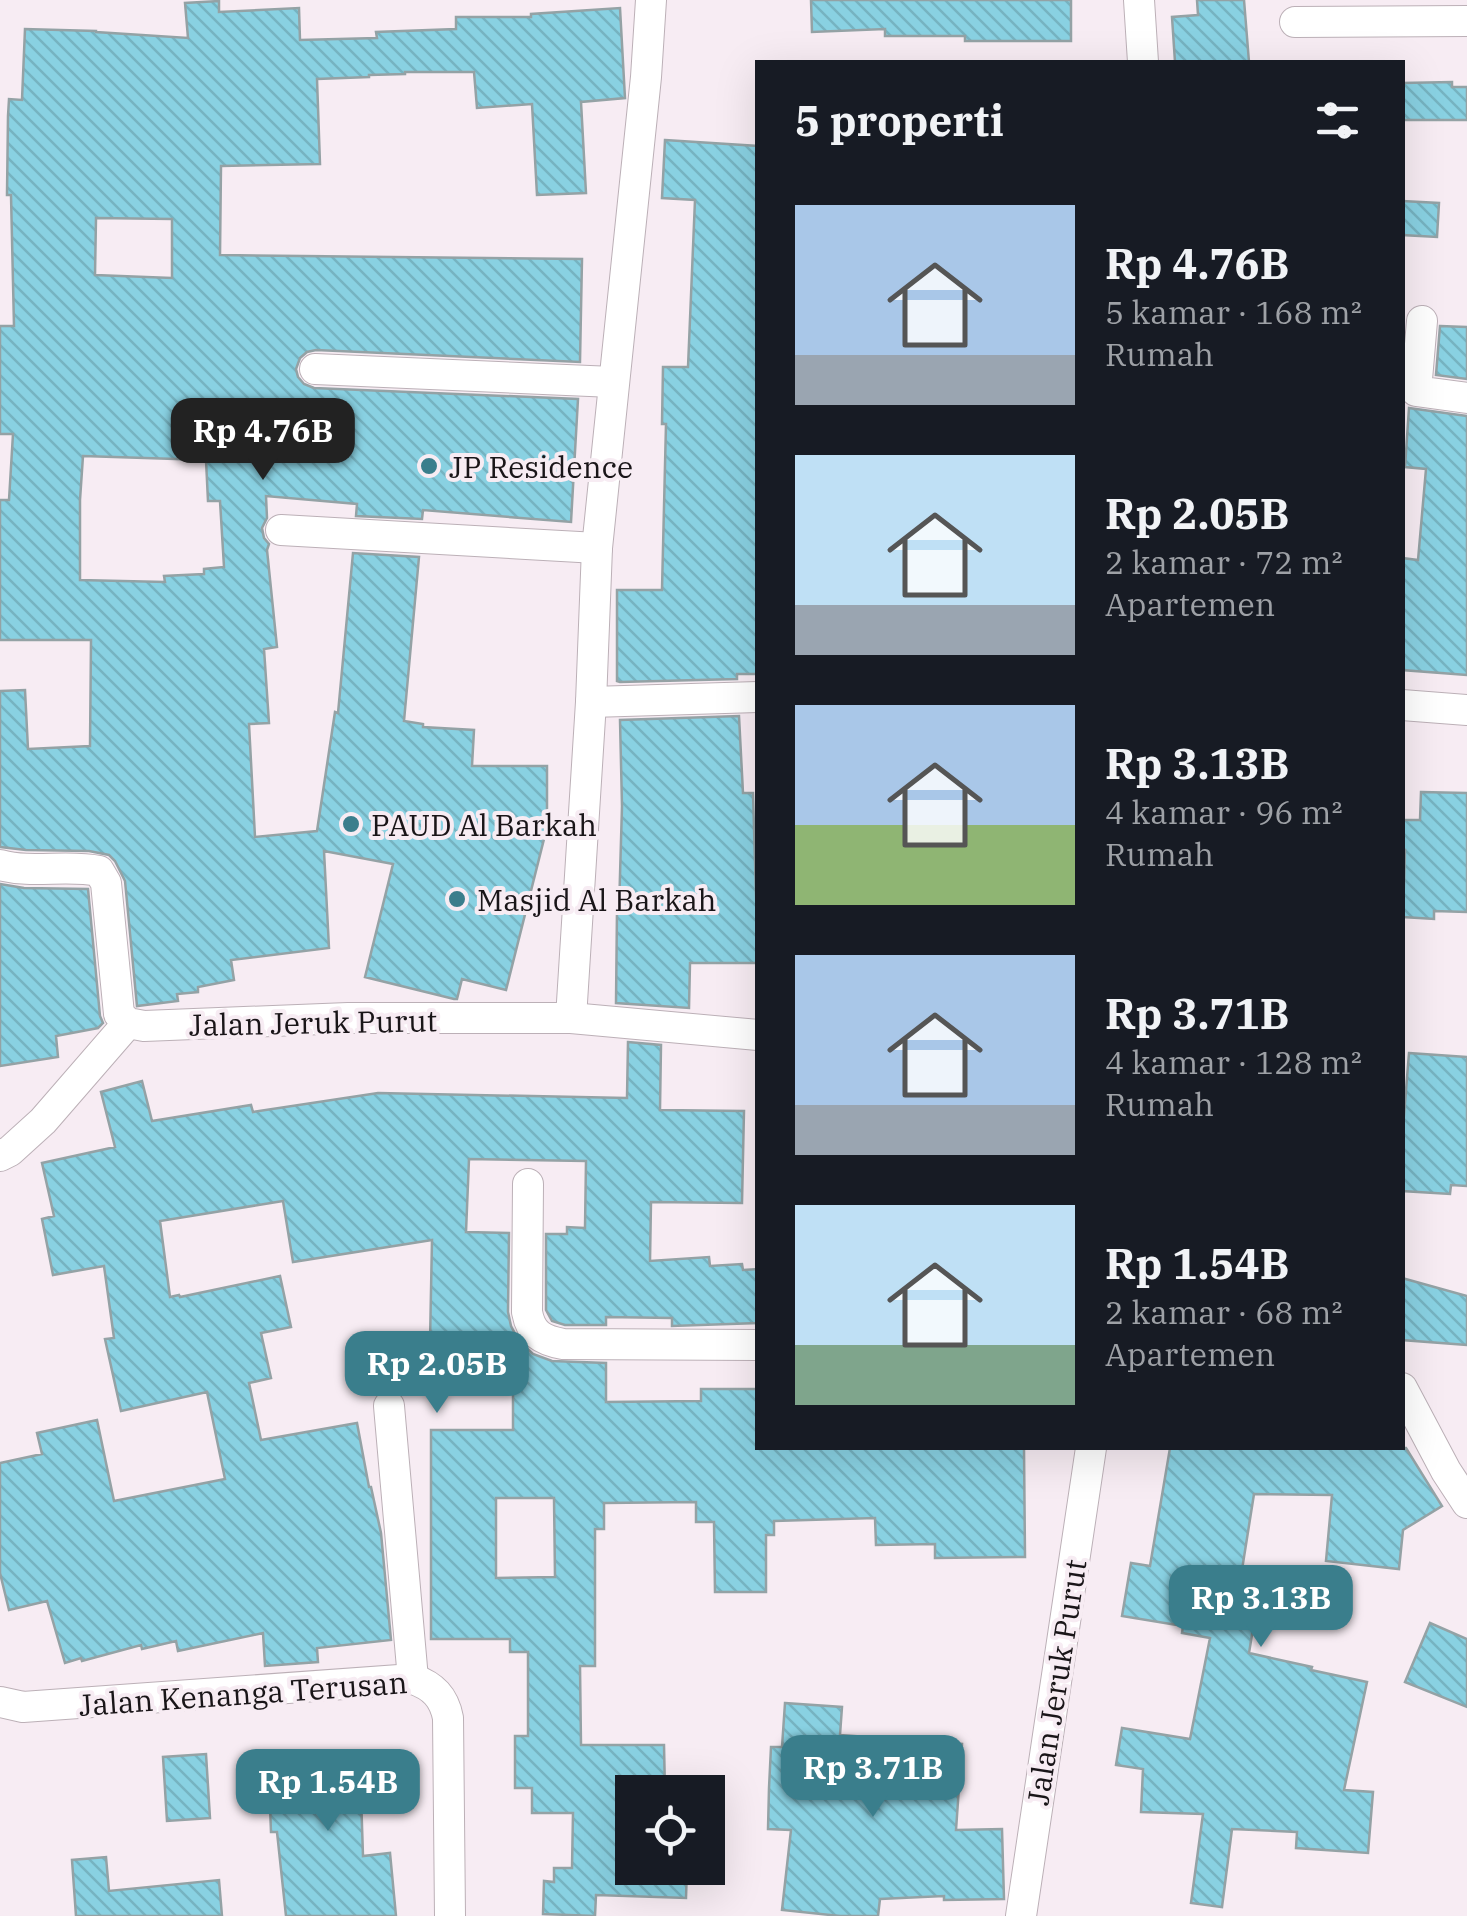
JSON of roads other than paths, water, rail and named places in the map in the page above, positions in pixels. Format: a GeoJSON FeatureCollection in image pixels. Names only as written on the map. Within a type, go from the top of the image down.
{"type":"FeatureCollection","features":[{"type":"Feature","properties":{"kind":"street"},"geometry":{"type":"LineString","coordinates":[[571,1018],[597,548],[651,0]]}},
{"type":"Feature","properties":{"kind":"street"},"geometry":{"type":"LineString","coordinates":[[1139,0],[1143,60]]}},
{"type":"Feature","properties":{"kind":"street"},"geometry":{"type":"LineString","coordinates":[[1295,22],[1467,22]]}},
{"type":"Feature","properties":{"kind":"street"},"geometry":{"type":"LineString","coordinates":[[1422,321],[1416,391],[1467,398]]}},
{"type":"Feature","properties":{"kind":"street"},"geometry":{"type":"LineString","coordinates":[[315,368],[613,382]]}},
{"type":"Feature","properties":{"kind":"street"},"geometry":{"type":"LineString","coordinates":[[281,530],[597,548]]}},
{"type":"Feature","properties":{"kind":"street"},"geometry":{"type":"LineString","coordinates":[[591,702],[755,697]]}},
{"type":"Feature","properties":{"kind":"street"},"geometry":{"type":"LineString","coordinates":[[1405,704],[1467,710]]}},
{"type":"Feature","properties":{"kind":"street"},"geometry":{"type":"LineString","coordinates":[[0,866],[99,871],[106,883],[119,1014],[128,1023],[34,1130],[0,1156]]}},
{"type":"Feature","properties":{"kind":"street","name":"Jalan Jeruk Purut"},"geometry":{"type":"LineString","coordinates":[[128,1023],[144,1026],[348,1018],[571,1018],[755,1036]]}},
{"type":"Feature","properties":{"kind":"street"},"geometry":{"type":"LineString","coordinates":[[528,1184],[526,1312],[537,1336],[563,1344],[755,1345]]}},
{"type":"Feature","properties":{"kind":"street"},"geometry":{"type":"LineString","coordinates":[[1405,1394],[1467,1503]]}},
{"type":"Feature","properties":{"kind":"street"},"geometry":{"type":"LineString","coordinates":[[389,1406],[413,1679]]}},
{"type":"Feature","properties":{"kind":"street","name":"Jalan Jeruk Purut"},"geometry":{"type":"LineString","coordinates":[[1020,1916],[1091,1450]]}},
{"type":"Feature","properties":{"kind":"street","name":"Jalan Kenanga Terusan"},"geometry":{"type":"LineString","coordinates":[[0,1702],[23,1707],[413,1679],[428,1684],[446,1706],[448,1718],[450,1916]]}},
{"type":"Feature","properties":{"kind":"place","name":"JP Residence"},"geometry":{"type":"Point","coordinates":[429,466]}},
{"type":"Feature","properties":{"kind":"place","name":"PAUD Al Barkah"},"geometry":{"type":"Point","coordinates":[351,824]}},
{"type":"Feature","properties":{"kind":"place","name":"Masjid Al Barkah"},"geometry":{"type":"Point","coordinates":[457,899]}}]}
